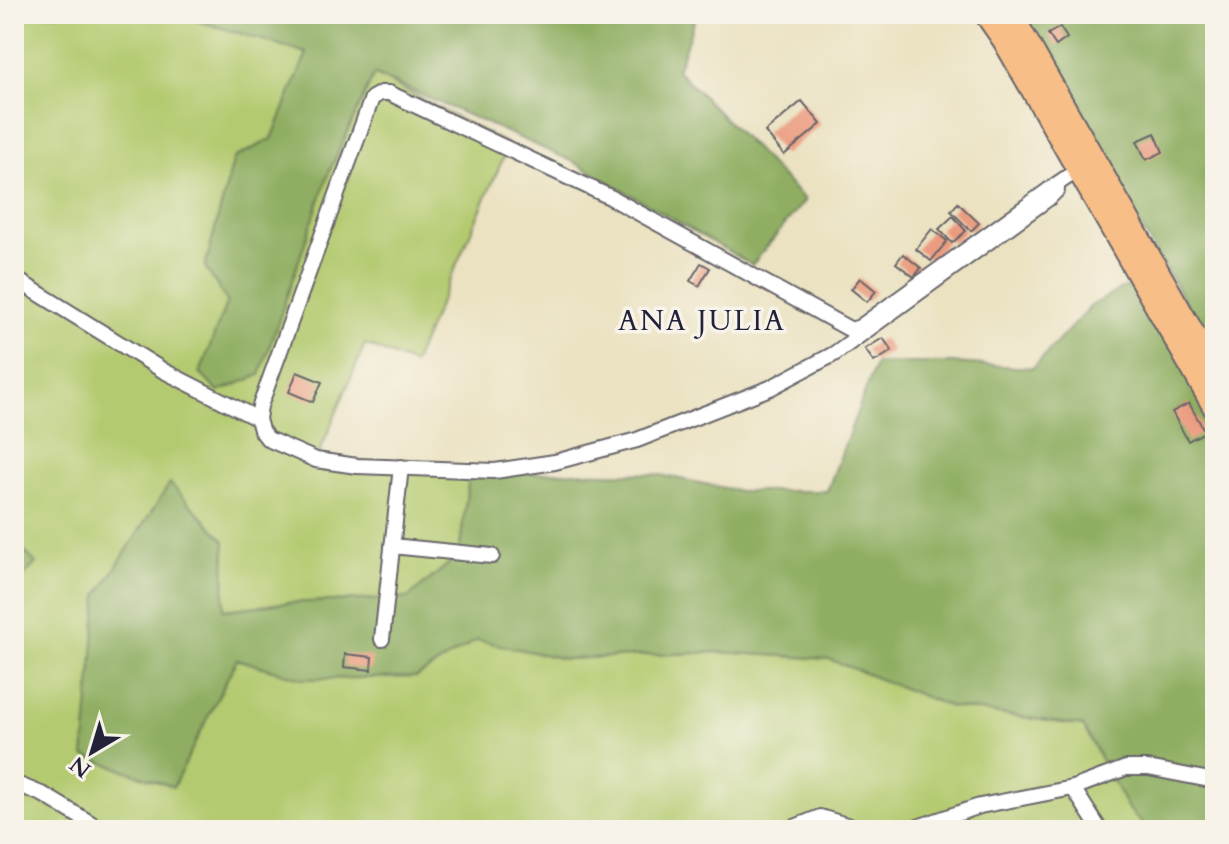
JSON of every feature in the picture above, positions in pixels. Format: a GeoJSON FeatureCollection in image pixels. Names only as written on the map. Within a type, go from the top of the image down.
{"type":"FeatureCollection","features":[{"type":"Feature","properties":{"kind":"highway"},"geometry":{"type":"LineString","coordinates":[[986,14],[1004,40],[1215,408]]}},
{"type":"Feature","properties":{"kind":"highway"},"geometry":{"type":"LineString","coordinates":[[1011,14],[1215,372]]}},
{"type":"Feature","properties":{"kind":"street"},"geometry":{"type":"LineString","coordinates":[[1057,184],[1057,190],[1049,198],[834,354],[770,388],[637,440],[555,462],[495,471],[316,460],[268,439],[261,430],[258,419],[260,406],[372,98],[381,93],[389,93],[610,197],[851,330],[860,327],[1057,184],[1078,170]]}},
{"type":"Feature","properties":{"kind":"street"},"geometry":{"type":"LineString","coordinates":[[14,278],[164,371],[258,419]]}},
{"type":"Feature","properties":{"kind":"street"},"geometry":{"type":"LineString","coordinates":[[382,639],[401,467]]}},
{"type":"Feature","properties":{"kind":"street"},"geometry":{"type":"LineString","coordinates":[[392,546],[492,556]]}},
{"type":"Feature","properties":{"kind":"street"},"geometry":{"type":"LineString","coordinates":[[909,830],[980,806],[1073,788],[1126,768],[1148,768],[1215,781]]}},
{"type":"Feature","properties":{"kind":"street"},"geometry":{"type":"LineString","coordinates":[[14,783],[44,795],[102,830]]}},
{"type":"Feature","properties":{"kind":"street"},"geometry":{"type":"LineString","coordinates":[[1073,788],[1100,830]]}},
{"type":"Feature","properties":{"kind":"street"},"geometry":{"type":"LineString","coordinates":[[787,830],[820,817],[863,830]]}},
{"type":"Feature","properties":{"kind":"green space"},"geometry":{"type":"Polygon","coordinates":[[[14,14],[174,14],[307,53],[272,139],[234,158],[205,267],[228,301],[200,373],[329,172],[374,74],[509,145],[413,364],[365,344],[318,456],[469,476],[459,555],[408,598],[284,603],[223,610],[224,541],[173,787],[236,659],[303,679],[416,677],[477,640],[565,659],[719,652],[829,659],[951,707],[1084,726],[1127,807],[1148,830],[14,830],[14,587],[35,563],[14,541],[14,14]]]}},
{"type":"Feature","properties":{"kind":"green space"},"geometry":{"type":"Polygon","coordinates":[[[174,14],[697,14],[677,70],[805,200],[752,265],[572,161],[374,74],[329,172],[260,375],[218,392],[200,373],[227,301],[205,267],[234,158],[272,139],[307,53],[174,14]]]}},
{"type":"Feature","properties":{"kind":"green space"},"geometry":{"type":"Polygon","coordinates":[[[1016,14],[1215,14],[1215,353],[1016,14]]]}},
{"type":"Feature","properties":{"kind":"green space"},"geometry":{"type":"Polygon","coordinates":[[[1140,278],[1215,408],[1215,830],[1148,830],[1127,807],[1083,726],[951,707],[829,659],[719,652],[565,659],[477,640],[416,677],[303,679],[237,659],[173,787],[84,756],[98,595],[170,483],[225,541],[224,610],[284,603],[408,598],[459,555],[469,476],[558,472],[655,474],[739,491],[827,491],[876,363],[953,363],[1033,368],[1091,306],[1140,278]]]}},
{"type":"Feature","properties":{"kind":"green space"},"geometry":{"type":"Polygon","coordinates":[[[14,541],[36,563],[14,587],[14,541]]]}},
{"type":"Feature","properties":{"kind":"building"},"geometry":{"type":"Polygon","coordinates":[[[1060,27],[1067,38],[1056,46],[1048,34],[1060,27]]]}},
{"type":"Feature","properties":{"kind":"building"},"geometry":{"type":"Polygon","coordinates":[[[802,101],[821,124],[784,155],[765,132],[802,101]]]}},
{"type":"Feature","properties":{"kind":"building"},"geometry":{"type":"Polygon","coordinates":[[[1155,133],[1163,152],[1146,160],[1137,141],[1155,133]]]}},
{"type":"Feature","properties":{"kind":"building"},"geometry":{"type":"Polygon","coordinates":[[[958,203],[979,223],[971,231],[951,211],[958,203]]]}},
{"type":"Feature","properties":{"kind":"building"},"geometry":{"type":"Polygon","coordinates":[[[953,216],[966,231],[952,243],[939,229],[953,216]]]}},
{"type":"Feature","properties":{"kind":"building"},"geometry":{"type":"Polygon","coordinates":[[[932,229],[947,241],[931,261],[916,249],[932,229]]]}},
{"type":"Feature","properties":{"kind":"building"},"geometry":{"type":"Polygon","coordinates":[[[903,254],[921,268],[914,277],[896,263],[903,254]]]}},
{"type":"Feature","properties":{"kind":"building"},"geometry":{"type":"Polygon","coordinates":[[[701,263],[710,268],[699,286],[690,281],[701,263]]]}},
{"type":"Feature","properties":{"kind":"building"},"geometry":{"type":"Polygon","coordinates":[[[860,278],[876,291],[867,302],[851,289],[860,278]]]}},
{"type":"Feature","properties":{"kind":"building"},"geometry":{"type":"Polygon","coordinates":[[[883,338],[892,351],[874,362],[865,349],[883,338]]]}},
{"type":"Feature","properties":{"kind":"building"},"geometry":{"type":"Polygon","coordinates":[[[297,372],[322,382],[313,402],[289,392],[297,372]]]}},
{"type":"Feature","properties":{"kind":"building"},"geometry":{"type":"Polygon","coordinates":[[[1189,403],[1205,432],[1188,441],[1172,412],[1189,403]]]}},
{"type":"Feature","properties":{"kind":"building"},"geometry":{"type":"Polygon","coordinates":[[[345,654],[372,657],[371,670],[344,667],[345,654]]]}},
{"type":"Feature","properties":{"kind":"district","name":"ANA JULIA"},"geometry":{"type":"Point","coordinates":[702,321]}}]}
